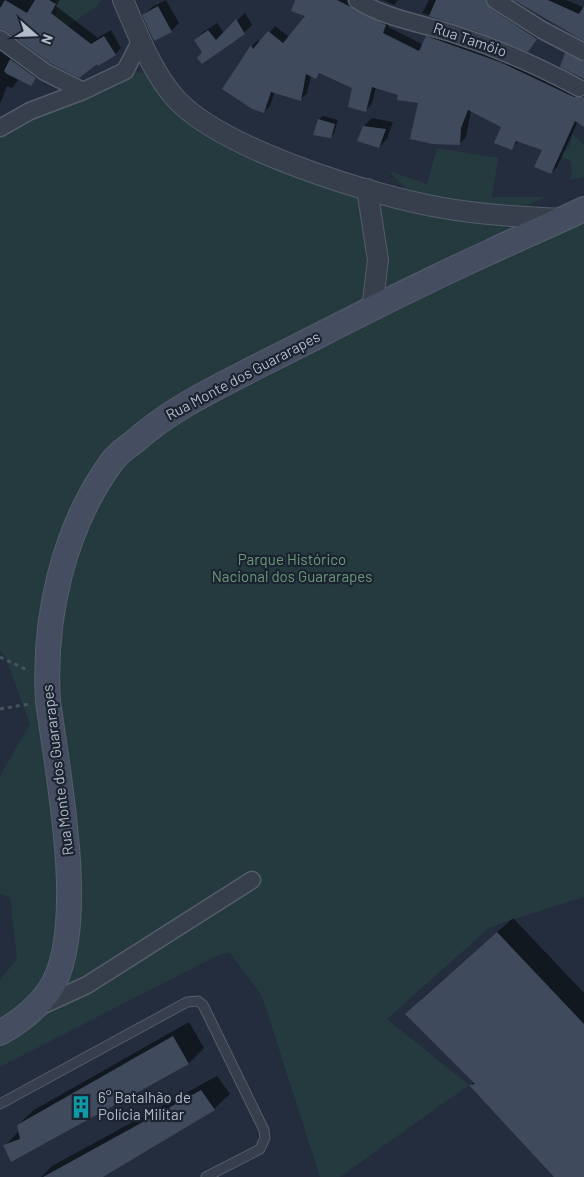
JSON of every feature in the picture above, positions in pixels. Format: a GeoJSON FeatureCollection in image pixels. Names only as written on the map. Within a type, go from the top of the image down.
{"type":"FeatureCollection","features":[{"type":"Feature","properties":{"kind":"main road","name":"Rua Monte dos Guararapes"},"geometry":{"type":"LineString","coordinates":[[0,1033],[29,1012],[50,990],[60,965],[65,945],[69,900],[65,829],[48,690],[54,595],[81,519],[114,459],[179,407],[372,309],[489,252],[574,214]]}},
{"type":"Feature","properties":{"kind":"street"},"geometry":{"type":"LineString","coordinates":[[122,0],[161,82],[188,110],[231,138],[266,154],[367,190],[419,204],[480,214],[574,214]]}},
{"type":"Feature","properties":{"kind":"street","name":"Rua Tamôio"},"geometry":{"type":"LineString","coordinates":[[357,0],[379,12],[467,38],[532,63],[579,88]]}},
{"type":"Feature","properties":{"kind":"street"},"geometry":{"type":"LineString","coordinates":[[495,0],[542,30],[584,52]]}},
{"type":"Feature","properties":{"kind":"street"},"geometry":{"type":"LineString","coordinates":[[0,39],[45,72],[83,91]]}},
{"type":"Feature","properties":{"kind":"street"},"geometry":{"type":"LineString","coordinates":[[0,128],[30,111],[83,91],[125,71],[141,40]]}},
{"type":"Feature","properties":{"kind":"street"},"geometry":{"type":"LineString","coordinates":[[367,190],[378,260],[372,309]]}},
{"type":"Feature","properties":{"kind":"street"},"geometry":{"type":"LineString","coordinates":[[29,1012],[86,984],[252,880]]}},
{"type":"Feature","properties":{"kind":"lane"},"geometry":{"type":"LineString","coordinates":[[0,1104],[187,1002],[198,1001],[202,1005],[264,1130],[265,1138],[260,1149],[206,1177]]}},
{"type":"Feature","properties":{"kind":"path"},"geometry":{"type":"LineString","coordinates":[[0,657],[48,690]]}},
{"type":"Feature","properties":{"kind":"path"},"geometry":{"type":"LineString","coordinates":[[0,709],[48,690]]}},
{"type":"Feature","properties":{"kind":"green space"},"geometry":{"type":"Polygon","coordinates":[[[54,0],[101,0],[97,6],[68,26],[65,24],[59,27],[55,23],[56,4],[54,0]]]}},
{"type":"Feature","properties":{"kind":"green space","name":"Parque Histórico Nacional dos Guararapes"},"geometry":{"type":"Polygon","coordinates":[[[125,71],[164,75],[198,105],[242,134],[301,162],[409,192],[389,171],[427,184],[437,148],[498,158],[492,197],[546,197],[505,216],[584,209],[584,897],[490,927],[387,1019],[469,1085],[340,1177],[320,1177],[262,996],[230,953],[220,954],[0,1067],[0,980],[17,959],[10,897],[0,894],[0,776],[30,724],[5,656],[0,651],[0,134],[125,71]]]}},
{"type":"Feature","properties":{"kind":"green space"},"geometry":{"type":"Polygon","coordinates":[[[572,134],[584,145],[584,177],[570,180],[572,171],[570,160],[560,157],[570,146],[572,134]]]}},
{"type":"Feature","properties":{"kind":"building"},"geometry":{"type":"Polygon","coordinates":[[[5,0],[27,13],[35,0],[49,0],[56,4],[51,13],[91,44],[104,36],[116,55],[98,66],[97,64],[79,78],[50,63],[6,31],[0,29],[0,8],[5,0]]]}},
{"type":"Feature","properties":{"kind":"building"},"geometry":{"type":"Polygon","coordinates":[[[295,0],[337,0],[386,25],[383,33],[419,51],[426,36],[500,62],[574,97],[584,97],[584,127],[575,121],[551,174],[534,167],[542,150],[516,141],[512,150],[494,143],[501,127],[468,110],[461,128],[460,145],[433,144],[410,139],[418,103],[397,100],[398,95],[372,87],[366,112],[348,107],[352,88],[319,73],[316,79],[306,74],[301,101],[271,92],[264,113],[252,109],[222,89],[251,45],[253,49],[268,31],[283,43],[305,16],[291,11],[295,0]]]}},
{"type":"Feature","properties":{"kind":"building"},"geometry":{"type":"Polygon","coordinates":[[[436,0],[485,0],[490,8],[537,39],[528,52],[476,31],[429,16],[436,0]]]}},
{"type":"Feature","properties":{"kind":"building"},"geometry":{"type":"Polygon","coordinates":[[[514,0],[548,0],[579,14],[584,6],[584,41],[514,0]]]}},
{"type":"Feature","properties":{"kind":"building"},"geometry":{"type":"Polygon","coordinates":[[[158,6],[172,32],[154,41],[142,15],[158,6]]]}},
{"type":"Feature","properties":{"kind":"building"},"geometry":{"type":"Polygon","coordinates":[[[236,19],[245,34],[202,64],[197,58],[202,52],[194,40],[208,30],[216,40],[236,19]]]}},
{"type":"Feature","properties":{"kind":"building"},"geometry":{"type":"Polygon","coordinates":[[[565,53],[584,62],[584,79],[560,67],[565,53]]]}},
{"type":"Feature","properties":{"kind":"building"},"geometry":{"type":"Polygon","coordinates":[[[10,59],[36,78],[31,86],[4,71],[10,59]]]}},
{"type":"Feature","properties":{"kind":"building"},"geometry":{"type":"Polygon","coordinates":[[[318,119],[335,124],[331,138],[313,135],[318,119]]]}},
{"type":"Feature","properties":{"kind":"building"},"geometry":{"type":"Polygon","coordinates":[[[363,126],[386,129],[379,148],[357,141],[363,126]]]}},
{"type":"Feature","properties":{"kind":"building"},"geometry":{"type":"Polygon","coordinates":[[[497,932],[584,1024],[584,1177],[554,1177],[469,1085],[475,1084],[405,1014],[497,932]]]}},
{"type":"Feature","properties":{"kind":"building","name":"6° Batalhão de Polícia Militar"},"geometry":{"type":"Polygon","coordinates":[[[173,1036],[189,1064],[11,1162],[3,1145],[20,1139],[17,1125],[173,1036]]]}},
{"type":"Feature","properties":{"kind":"building","name":"6° Batalhão de Polícia Militar"},"geometry":{"type":"Polygon","coordinates":[[[201,1090],[215,1110],[103,1177],[43,1177],[201,1090]]]}},
{"type":"Feature","properties":{"kind":"place","name":"6° Batalhão de Polícia Militar"},"geometry":{"type":"Point","coordinates":[81,1107]}}]}
